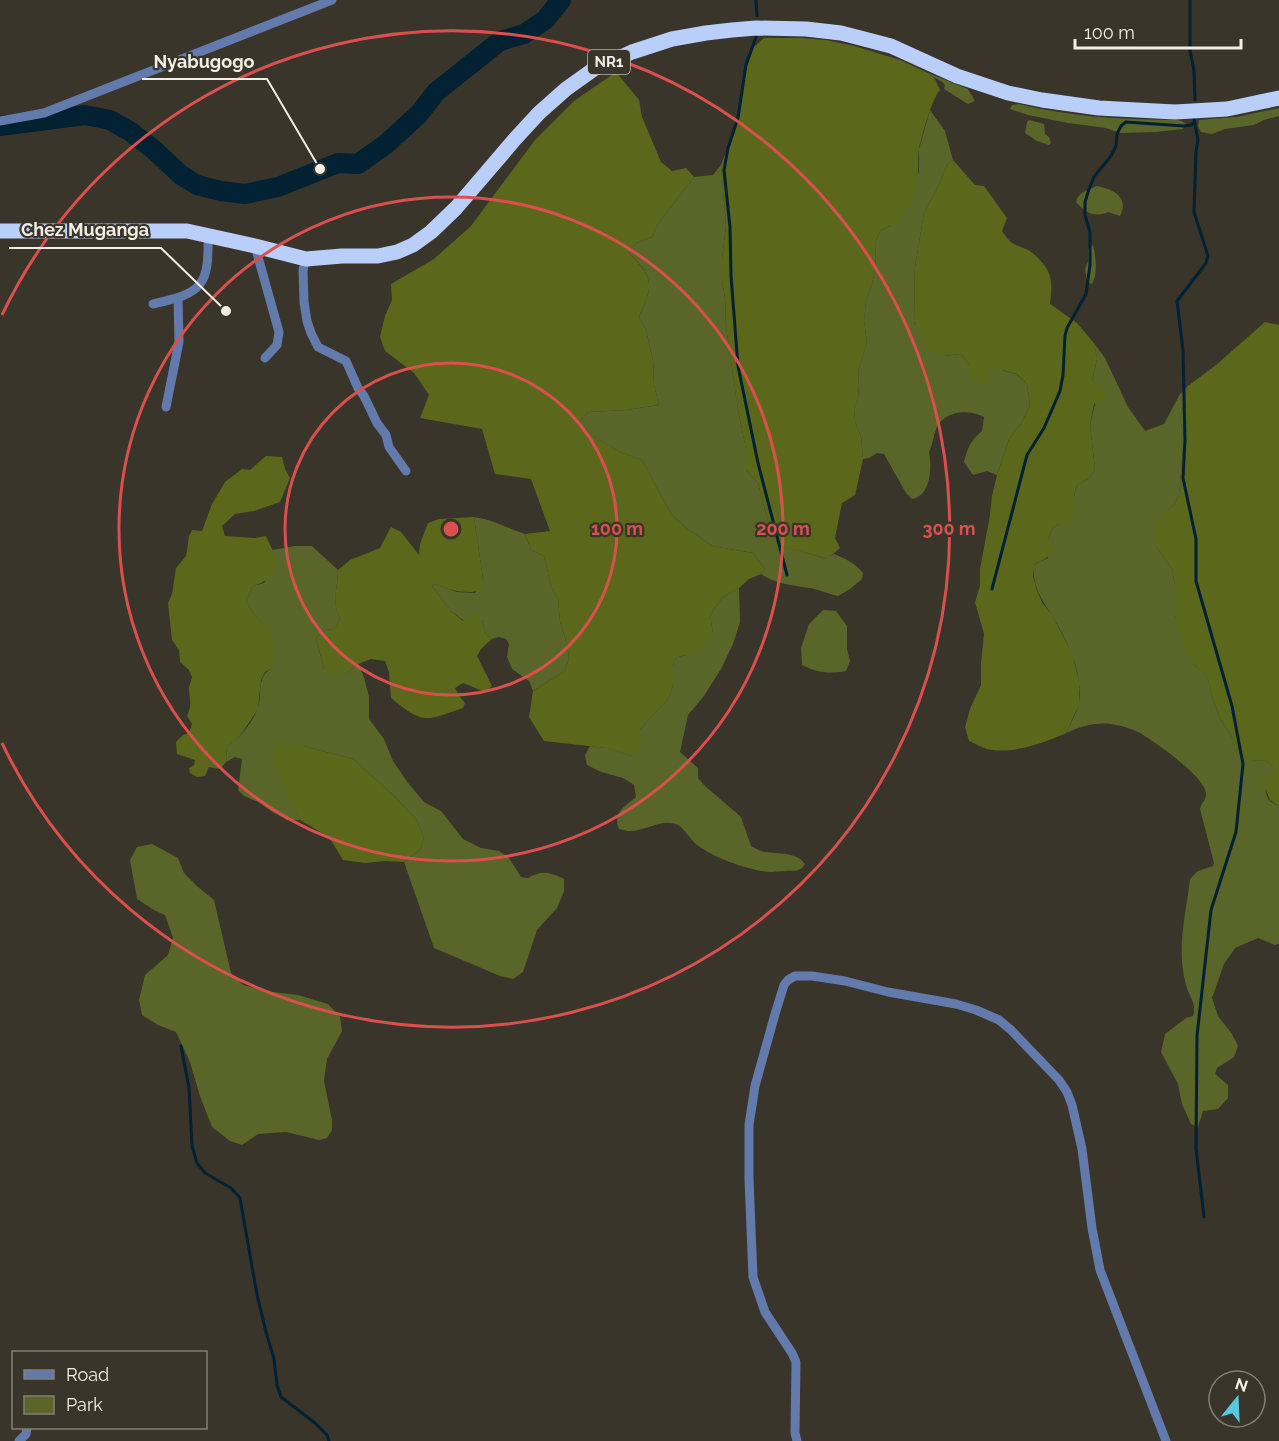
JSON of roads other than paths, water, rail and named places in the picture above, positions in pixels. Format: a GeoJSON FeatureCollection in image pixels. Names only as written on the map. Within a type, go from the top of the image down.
{"type":"FeatureCollection","features":[{"type":"Feature","properties":{"kind":"highway","name":"NR1"},"geometry":{"type":"LineString","coordinates":[[0,231],[187,231],[306,259],[378,256],[397,252],[431,232],[456,208],[539,113],[566,89],[594,69],[632,52],[672,39],[706,33],[756,28],[806,29],[841,33],[891,46],[957,76],[1008,93],[1099,108],[1175,112],[1227,109],[1279,98]]}},
{"type":"Feature","properties":{"kind":"street"},"geometry":{"type":"LineString","coordinates":[[0,121],[44,113],[332,0]]}},
{"type":"Feature","properties":{"kind":"street"},"geometry":{"type":"LineString","coordinates":[[153,304],[191,293],[204,279],[208,262],[208,235]]}},
{"type":"Feature","properties":{"kind":"street"},"geometry":{"type":"LineString","coordinates":[[255,246],[279,332],[277,345],[265,358]]}},
{"type":"Feature","properties":{"kind":"street"},"geometry":{"type":"LineString","coordinates":[[306,259],[303,270],[304,302],[311,333],[318,346],[346,361],[358,388],[386,435],[389,447],[406,471]]}},
{"type":"Feature","properties":{"kind":"street"},"geometry":{"type":"LineString","coordinates":[[166,407],[179,342],[178,298]]}},
{"type":"Feature","properties":{"kind":"street"},"geometry":{"type":"LineString","coordinates":[[797,1441],[795,1433],[796,1362],[765,1312],[753,1277],[748,1179],[749,1125],[755,1086],[784,985],[795,976],[845,981],[976,1010],[999,1020],[1011,1030],[1059,1080],[1072,1105],[1082,1149],[1100,1270],[1166,1441]]}},
{"type":"Feature","properties":{"kind":"waterway"},"geometry":{"type":"LineString","coordinates":[[0,126],[85,115],[110,120],[131,132],[181,175],[197,185],[245,194],[278,187],[338,163],[358,164],[386,144],[419,114],[436,92],[500,41],[524,34],[545,20],[561,0]]}},
{"type":"Feature","properties":{"kind":"waterway"},"geometry":{"type":"LineString","coordinates":[[756,0],[757,16]]}},
{"type":"Feature","properties":{"kind":"waterway"},"geometry":{"type":"LineString","coordinates":[[1190,0],[1190,51],[1194,70],[1195,100]]}},
{"type":"Feature","properties":{"kind":"waterway"},"geometry":{"type":"LineString","coordinates":[[756,37],[746,65],[738,118],[728,148],[724,170],[730,227],[731,276],[738,366],[758,463],[787,575]]}},
{"type":"Feature","properties":{"kind":"waterway"},"geometry":{"type":"LineString","coordinates":[[1194,119],[1198,140],[1194,212],[1208,256],[1206,263],[1177,301],[1183,350],[1185,441],[1183,478],[1196,539],[1196,581],[1232,706],[1243,764],[1236,832],[1211,910],[1197,1036],[1196,1148],[1204,1217]]}},
{"type":"Feature","properties":{"kind":"waterway"},"geometry":{"type":"LineString","coordinates":[[992,589],[1027,455],[1044,428],[1060,391],[1067,328],[1086,294],[1090,265],[1090,232],[1085,215],[1085,202],[1094,177],[1111,156],[1116,146],[1117,134],[1126,122],[1184,126],[1194,123]]}},
{"type":"Feature","properties":{"kind":"waterway"},"geometry":{"type":"LineString","coordinates":[[181,1046],[189,1088],[192,1146],[197,1163],[205,1173],[231,1188],[240,1198],[257,1295],[274,1359],[281,1397],[315,1423],[327,1435],[329,1441]]}},
{"type":"Feature","properties":{"kind":"place","name":"Nyabugogo"},"geometry":{"type":"Point","coordinates":[320,169]}},
{"type":"Feature","properties":{"kind":"place","name":"Chez Muganga"},"geometry":{"type":"Point","coordinates":[226,311]}}]}
